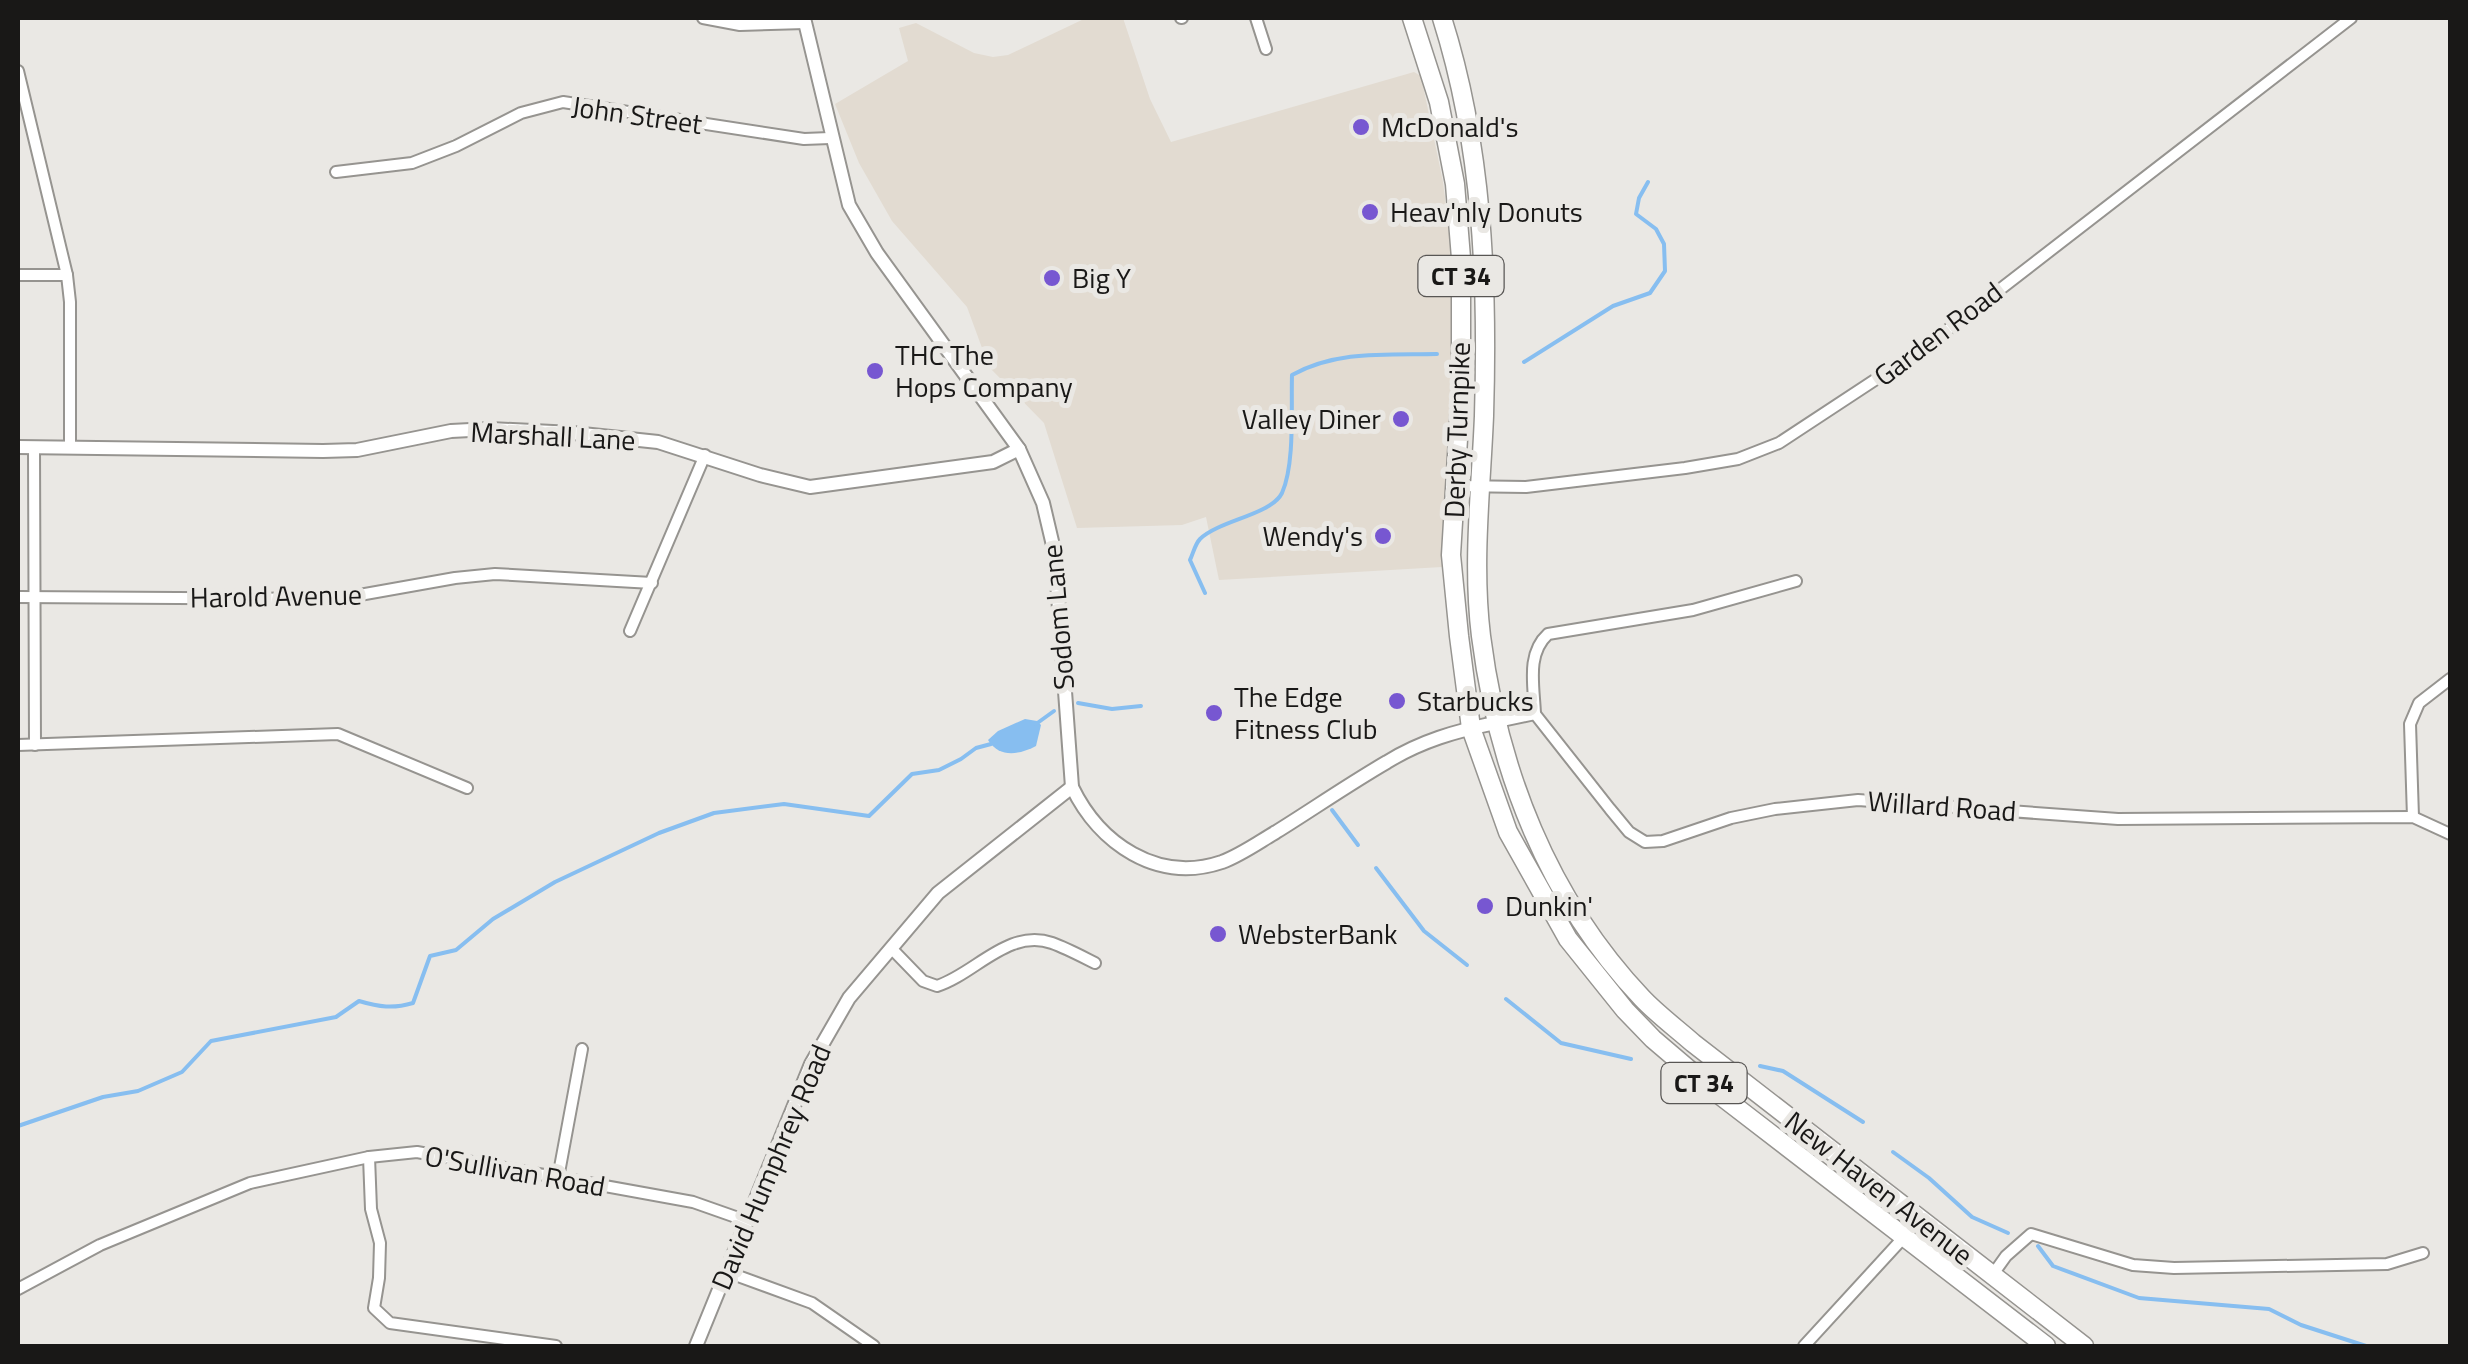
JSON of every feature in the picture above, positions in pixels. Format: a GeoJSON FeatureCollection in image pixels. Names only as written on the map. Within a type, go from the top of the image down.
{"type":"FeatureCollection","features":[{"type":"Feature","properties":{"kind":"highway","name":"Derby Turnpike"},"geometry":{"type":"LineString","coordinates":[[1442,18],[1477,182],[1485,255],[1477,555],[1481,633],[1495,723]]}},
{"type":"Feature","properties":{"kind":"highway","name":"Derby Turnpike"},"geometry":{"type":"LineString","coordinates":[[1418,19],[1455,184],[1461,258],[1461,389],[1451,554],[1471,728]]}},
{"type":"Feature","properties":{"kind":"highway"},"geometry":{"type":"LineString","coordinates":[[1423,54],[1450,46]]}},
{"type":"Feature","properties":{"kind":"highway"},"geometry":{"type":"LineString","coordinates":[[1456,495],[1481,496]]}},
{"type":"Feature","properties":{"kind":"highway","name":"New Haven Avenue"},"geometry":{"type":"LineString","coordinates":[[1495,723],[1514,789],[1556,878],[1587,930],[1643,999],[1692,1043],[2084,1346]]}},
{"type":"Feature","properties":{"kind":"highway","name":"New Haven Avenue"},"geometry":{"type":"LineString","coordinates":[[1471,728],[1508,832],[1528,872],[1568,939],[1624,1010],[1677,1062],[2046,1346]]}},
{"type":"Feature","properties":{"kind":"street"},"geometry":{"type":"LineString","coordinates":[[704,18],[740,25],[804,20]]}},
{"type":"Feature","properties":{"kind":"street"},"geometry":{"type":"LineString","coordinates":[[1256,18],[1266,49]]}},
{"type":"Feature","properties":{"kind":"street","name":"Garden Road"},"geometry":{"type":"LineString","coordinates":[[1481,496],[1705,465],[1738,459],[1779,443],[1928,345],[2351,18]]}},
{"type":"Feature","properties":{"kind":"street","name":"Sodom Lane"},"geometry":{"type":"LineString","coordinates":[[804,20],[848,205],[877,253],[1019,449],[1043,503],[1055,554],[1072,787],[1084,811],[1108,838],[1146,862],[1170,867],[1199,867],[1224,861],[1426,741],[1495,723]]}},
{"type":"Feature","properties":{"kind":"street"},"geometry":{"type":"LineString","coordinates":[[18,72],[68,275],[70,448]]}},
{"type":"Feature","properties":{"kind":"street","name":"John Street"},"geometry":{"type":"LineString","coordinates":[[336,172],[412,163],[522,113],[563,102],[804,139],[830,138]]}},
{"type":"Feature","properties":{"kind":"street"},"geometry":{"type":"LineString","coordinates":[[18,275],[68,275]]}},
{"type":"Feature","properties":{"kind":"street","name":"Marshall Lane"},"geometry":{"type":"LineString","coordinates":[[18,447],[357,450],[451,431],[573,432],[658,442],[810,488],[993,462],[1019,449]]}},
{"type":"Feature","properties":{"kind":"street"},"geometry":{"type":"LineString","coordinates":[[34,447],[35,745]]}},
{"type":"Feature","properties":{"kind":"street"},"geometry":{"type":"LineString","coordinates":[[630,631],[705,456]]}},
{"type":"Feature","properties":{"kind":"street","name":"Harold Avenue"},"geometry":{"type":"LineString","coordinates":[[18,597],[337,599],[495,574],[652,583]]}},
{"type":"Feature","properties":{"kind":"street"},"geometry":{"type":"LineString","coordinates":[[1495,723],[1535,714],[1533,658],[1538,644],[1548,634],[1656,618],[1796,581]]}},
{"type":"Feature","properties":{"kind":"street"},"geometry":{"type":"LineString","coordinates":[[2413,817],[2410,724],[2418,703],[2450,679]]}},
{"type":"Feature","properties":{"kind":"street","name":"Willard Road"},"geometry":{"type":"LineString","coordinates":[[1535,714],[1610,810],[1629,832],[1645,842],[1663,841],[1732,818],[1775,809],[1858,800],[2118,819],[2413,817],[2450,834]]}},
{"type":"Feature","properties":{"kind":"street"},"geometry":{"type":"LineString","coordinates":[[18,744],[338,734],[467,788]]}},
{"type":"Feature","properties":{"kind":"street","name":"David Humphrey Road"},"geometry":{"type":"LineString","coordinates":[[696,1346],[820,1045],[862,981],[938,893],[1072,787]]}},
{"type":"Feature","properties":{"kind":"street"},"geometry":{"type":"LineString","coordinates":[[892,948],[923,981],[937,986],[1011,945],[1028,940],[1052,943],[1095,963]]}},
{"type":"Feature","properties":{"kind":"street"},"geometry":{"type":"LineString","coordinates":[[558,1178],[582,1049]]}},
{"type":"Feature","properties":{"kind":"street","name":"O'Sullivan Road"},"geometry":{"type":"LineString","coordinates":[[18,1289],[100,1245],[250,1183],[369,1156],[418,1152],[693,1202],[747,1222]]}},
{"type":"Feature","properties":{"kind":"street"},"geometry":{"type":"LineString","coordinates":[[369,1156],[371,1208],[380,1243],[380,1278],[374,1308],[390,1323],[556,1346]]}},
{"type":"Feature","properties":{"kind":"street"},"geometry":{"type":"LineString","coordinates":[[1804,1346],[1904,1237],[1918,1216]]}},
{"type":"Feature","properties":{"kind":"street"},"geometry":{"type":"LineString","coordinates":[[1991,1277],[2006,1256],[2031,1234],[2132,1266],[2387,1264],[2423,1253]]}},
{"type":"Feature","properties":{"kind":"street"},"geometry":{"type":"LineString","coordinates":[[727,1272],[812,1303],[874,1346]]}},
{"type":"Feature","properties":{"kind":"shaded area"},"geometry":{"type":"Polygon","coordinates":[[[1086,18],[1123,18],[1150,99],[1171,142],[1414,72],[1421,76],[1443,182],[1453,261],[1442,567],[1219,580],[1206,517],[1182,525],[1077,528],[1044,423],[989,367],[967,307],[892,221],[859,163],[835,104],[908,61],[899,28],[916,23],[974,53],[993,57],[1008,55],[1086,18]]]}},
{"type":"Feature","properties":{"kind":"water"},"geometry":{"type":"Polygon","coordinates":[[[1025,719],[1041,725],[1036,746],[1010,753],[998,750],[988,740],[998,731],[1025,719]]]}},
{"type":"Feature","properties":{"kind":"waterway"},"geometry":{"type":"LineString","coordinates":[[1524,362],[1613,306],[1650,293],[1665,271],[1664,244],[1656,229],[1636,214],[1648,182]]}},
{"type":"Feature","properties":{"kind":"waterway"},"geometry":{"type":"LineString","coordinates":[[1205,593],[1190,560],[1198,541],[1209,532],[1267,507],[1282,493],[1291,452],[1292,375],[1344,358],[1437,354]]}},
{"type":"Feature","properties":{"kind":"waterway"},"geometry":{"type":"LineString","coordinates":[[1078,703],[1112,709],[1141,706]]}},
{"type":"Feature","properties":{"kind":"waterway"},"geometry":{"type":"LineString","coordinates":[[1036,724],[1054,711]]}},
{"type":"Feature","properties":{"kind":"waterway"},"geometry":{"type":"LineString","coordinates":[[18,1126],[103,1097],[138,1091],[182,1072],[211,1041],[336,1017],[359,1001],[386,1006],[413,1003],[430,956],[456,950],[493,919],[555,882],[659,833],[714,813],[784,804],[869,816],[912,774],[939,770],[976,748],[991,744]]}},
{"type":"Feature","properties":{"kind":"waterway"},"geometry":{"type":"LineString","coordinates":[[1332,810],[1358,845]]}},
{"type":"Feature","properties":{"kind":"waterway"},"geometry":{"type":"LineString","coordinates":[[1376,868],[1424,931],[1467,965]]}},
{"type":"Feature","properties":{"kind":"waterway"},"geometry":{"type":"LineString","coordinates":[[1506,999],[1561,1043],[1631,1059]]}},
{"type":"Feature","properties":{"kind":"waterway"},"geometry":{"type":"LineString","coordinates":[[1760,1066],[1783,1071],[1863,1122]]}},
{"type":"Feature","properties":{"kind":"waterway"},"geometry":{"type":"LineString","coordinates":[[1893,1152],[1972,1217],[2008,1233]]}},
{"type":"Feature","properties":{"kind":"waterway"},"geometry":{"type":"LineString","coordinates":[[2038,1246],[2053,1266],[2139,1298],[2269,1309],[2301,1325],[2366,1346]]}},
{"type":"Feature","properties":{"kind":"place","name":"McDonald's"},"geometry":{"type":"Point","coordinates":[1361,127]}},
{"type":"Feature","properties":{"kind":"place","name":"Heav'nly Donuts"},"geometry":{"type":"Point","coordinates":[1370,212]}},
{"type":"Feature","properties":{"kind":"place","name":"Big Y"},"geometry":{"type":"Point","coordinates":[1052,278]}},
{"type":"Feature","properties":{"kind":"place","name":"THC The Hops Company"},"geometry":{"type":"Point","coordinates":[875,371]}},
{"type":"Feature","properties":{"kind":"place","name":"Valley Diner"},"geometry":{"type":"Point","coordinates":[1401,419]}},
{"type":"Feature","properties":{"kind":"place","name":"Wendy's"},"geometry":{"type":"Point","coordinates":[1383,536]}},
{"type":"Feature","properties":{"kind":"place","name":"Starbucks"},"geometry":{"type":"Point","coordinates":[1397,701]}},
{"type":"Feature","properties":{"kind":"place","name":"The Edge Fitness Club"},"geometry":{"type":"Point","coordinates":[1214,713]}},
{"type":"Feature","properties":{"kind":"place","name":"Dunkin'"},"geometry":{"type":"Point","coordinates":[1485,906]}},
{"type":"Feature","properties":{"kind":"place","name":"WebsterBank"},"geometry":{"type":"Point","coordinates":[1218,934]}}]}
